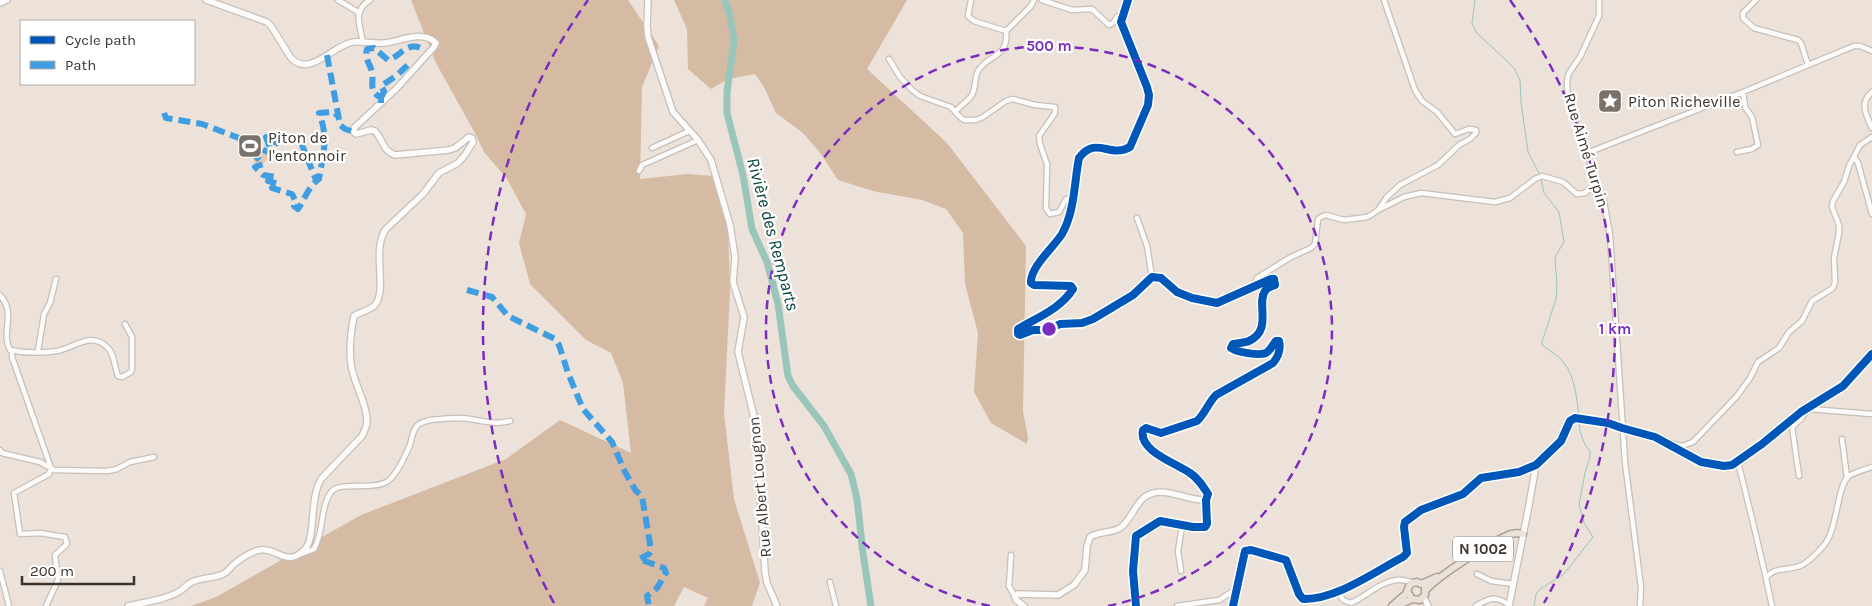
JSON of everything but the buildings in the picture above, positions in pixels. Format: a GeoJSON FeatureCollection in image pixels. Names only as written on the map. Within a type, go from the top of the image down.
{"type":"FeatureCollection","features":[{"type":"Feature","properties":{"kind":"main road","name":"N 1002"},"geometry":{"type":"LineString","coordinates":[[1397,606],[1420,597],[1446,573],[1489,546],[1511,534],[1523,534]]}},
{"type":"Feature","properties":{"kind":"main road","name":"N 1002"},"geometry":{"type":"LineString","coordinates":[[1418,583],[1446,573]]}},
{"type":"Feature","properties":{"kind":"main road"},"geometry":{"type":"LineString","coordinates":[[1392,606],[1407,591],[1409,586],[1418,583],[1420,597]]}},
{"type":"Feature","properties":{"kind":"main road"},"geometry":{"type":"LineString","coordinates":[[1407,591],[1420,597]]}},
{"type":"Feature","properties":{"kind":"street"},"geometry":{"type":"LineString","coordinates":[[0,4],[7,0]]}},
{"type":"Feature","properties":{"kind":"street"},"geometry":{"type":"LineString","coordinates":[[128,606],[176,594],[192,582],[225,573],[239,560],[257,551],[269,551],[286,558],[294,557],[307,548],[311,539],[312,507],[317,486],[321,479],[362,436],[366,428],[366,412],[350,363],[352,324],[354,316],[372,307],[377,301],[382,234],[423,194],[439,173],[458,163],[473,142],[472,138],[469,137],[450,150],[396,155],[385,150],[375,131],[371,130],[356,134],[354,132],[354,128],[404,80],[434,47],[436,43],[430,38],[408,38],[383,44],[353,42],[316,62],[302,65],[291,58],[267,22],[206,0]]}},
{"type":"Feature","properties":{"kind":"street"},"geometry":{"type":"LineString","coordinates":[[338,0],[358,12]]}},
{"type":"Feature","properties":{"kind":"street"},"geometry":{"type":"LineString","coordinates":[[363,43],[358,12],[361,6],[370,0]]}},
{"type":"Feature","properties":{"kind":"street","name":"Rue Albert Lougnon"},"geometry":{"type":"LineString","coordinates":[[648,0],[648,37],[673,112],[698,140],[711,160],[730,224],[735,257],[733,282],[744,317],[738,352],[756,424],[765,572],[767,583],[777,606]]}},
{"type":"Feature","properties":{"kind":"street"},"geometry":{"type":"LineString","coordinates":[[971,0],[968,16],[974,21],[1006,32]]}},
{"type":"Feature","properties":{"kind":"street"},"geometry":{"type":"LineString","coordinates":[[1006,32],[1031,6],[1034,0]]}},
{"type":"Feature","properties":{"kind":"street"},"geometry":{"type":"LineString","coordinates":[[1042,0],[1072,10],[1092,9],[1109,25],[1114,23],[1117,17],[1121,16]]}},
{"type":"Feature","properties":{"kind":"street"},"geometry":{"type":"LineString","coordinates":[[1128,0],[1121,16],[1121,22],[1150,95],[1148,105],[1130,147],[1118,152],[1098,146],[1084,151],[1079,158],[1070,213],[1063,232],[1036,268],[1031,279],[1031,283],[1034,285],[1066,285],[1071,286],[1073,290],[1069,296],[1046,314],[1018,329],[1018,334],[1033,330],[1048,330],[1060,324],[1082,323],[1093,319],[1133,296],[1152,277]]}},
{"type":"Feature","properties":{"kind":"street"},"geometry":{"type":"LineString","coordinates":[[1378,210],[1387,197],[1400,185],[1438,165],[1459,145],[1476,133],[1476,130],[1469,130],[1455,134],[1437,112],[1422,102],[1409,75],[1384,0]]}},
{"type":"Feature","properties":{"kind":"street","name":"Rue Aimé Turpin"},"geometry":{"type":"LineString","coordinates":[[1599,0],[1599,16],[1580,58],[1567,81],[1568,100],[1604,202],[1612,254],[1622,428],[1641,587],[1640,606]]}},
{"type":"Feature","properties":{"kind":"street"},"geometry":{"type":"LineString","coordinates":[[1756,0],[1743,13],[1743,18],[1754,28],[1798,40],[1801,43],[1808,65]]}},
{"type":"Feature","properties":{"kind":"street"},"geometry":{"type":"LineString","coordinates":[[955,112],[973,93],[976,77],[980,69],[996,57],[1005,47],[1006,32]]}},
{"type":"Feature","properties":{"kind":"street"},"geometry":{"type":"LineString","coordinates":[[1587,152],[1743,92],[1854,46],[1860,46],[1872,51]]}},
{"type":"Feature","properties":{"kind":"street"},"geometry":{"type":"LineString","coordinates":[[889,59],[900,78],[912,90],[920,96],[946,104],[961,119],[976,120],[1013,99],[1035,105],[1056,107],[1055,113],[1039,136],[1047,164],[1045,191],[1047,211],[1053,214],[1059,212],[1066,199],[1072,198]]}},
{"type":"Feature","properties":{"kind":"street"},"geometry":{"type":"LineString","coordinates":[[1737,152],[1752,149],[1758,145],[1752,117],[1745,107],[1743,92]]}},
{"type":"Feature","properties":{"kind":"street"},"geometry":{"type":"LineString","coordinates":[[1872,92],[1865,100],[1864,107],[1872,128]]}},
{"type":"Feature","properties":{"kind":"street"},"geometry":{"type":"LineString","coordinates":[[652,148],[689,131]]}},
{"type":"Feature","properties":{"kind":"street"},"geometry":{"type":"LineString","coordinates":[[1669,443],[1688,446],[1693,442],[1737,396],[1750,378],[1758,362],[1780,348],[1789,332],[1802,321],[1812,301],[1833,288],[1835,282],[1834,258],[1839,225],[1832,204],[1844,182],[1854,156],[1860,146],[1872,137]]}},
{"type":"Feature","properties":{"kind":"street"},"geometry":{"type":"LineString","coordinates":[[639,171],[642,165],[698,140]]}},
{"type":"Feature","properties":{"kind":"street"},"geometry":{"type":"LineString","coordinates":[[1854,156],[1858,163],[1872,214]]}},
{"type":"Feature","properties":{"kind":"street"},"geometry":{"type":"LineString","coordinates":[[1253,287],[1257,278],[1291,257],[1311,248],[1315,244],[1318,219],[1326,215],[1336,219],[1367,217],[1404,197],[1421,193],[1495,202],[1517,194],[1540,176],[1563,182],[1577,194],[1585,193],[1597,182]]}},
{"type":"Feature","properties":{"kind":"street"},"geometry":{"type":"LineString","coordinates":[[1137,218],[1147,246],[1152,277]]}},
{"type":"Feature","properties":{"kind":"street"},"geometry":{"type":"LineString","coordinates":[[1136,606],[1133,571],[1136,536],[1160,521],[1201,528],[1207,524],[1206,500],[1208,494],[1199,481],[1192,474],[1166,460],[1148,446],[1142,434],[1146,428],[1161,433],[1197,421],[1216,394],[1273,363],[1279,351],[1279,342],[1276,341],[1266,353],[1240,352],[1231,348],[1233,344],[1251,341],[1259,332],[1263,320],[1263,296],[1266,289],[1275,284],[1274,279],[1217,303],[1177,292],[1161,278],[1152,277]]}},
{"type":"Feature","properties":{"kind":"street"},"geometry":{"type":"LineString","coordinates":[[38,352],[44,314],[50,303],[56,279]]}},
{"type":"Feature","properties":{"kind":"street"},"geometry":{"type":"LineString","coordinates":[[0,295],[8,308],[5,341],[12,351],[12,357],[51,468],[50,474],[14,493],[20,534],[40,533],[65,537],[67,544],[56,555],[58,580],[46,606]]}},
{"type":"Feature","properties":{"kind":"street"},"geometry":{"type":"LineString","coordinates":[[12,351],[38,352],[60,350],[92,340],[102,344],[112,354],[118,376],[122,377],[132,372],[132,340],[125,324]]}},
{"type":"Feature","properties":{"kind":"street"},"geometry":{"type":"LineString","coordinates":[[0,330],[6,328]]}},
{"type":"Feature","properties":{"kind":"street"},"geometry":{"type":"LineString","coordinates":[[1233,606],[1245,551],[1252,550],[1286,560],[1299,594],[1303,598],[1311,599],[1338,592],[1407,553],[1405,522],[1421,510],[1463,494],[1481,478],[1519,472],[1536,465],[1561,440],[1570,422],[1578,419],[1608,423],[1643,432],[1669,443],[1701,462],[1724,466],[1738,462],[1786,423],[1844,386],[1872,354]]}},
{"type":"Feature","properties":{"kind":"street"},"geometry":{"type":"LineString","coordinates":[[1807,409],[1872,414]]}},
{"type":"Feature","properties":{"kind":"street"},"geometry":{"type":"LineString","coordinates":[[1799,476],[1792,427],[1801,419],[1807,409]]}},
{"type":"Feature","properties":{"kind":"street"},"geometry":{"type":"LineString","coordinates":[[299,554],[309,552],[318,543],[325,506],[334,490],[338,488],[368,487],[389,480],[398,469],[410,446],[415,428],[419,424],[430,420],[460,418],[490,423],[510,421]]}},
{"type":"Feature","properties":{"kind":"street"},"geometry":{"type":"LineString","coordinates":[[1842,438],[1847,478]]}},
{"type":"Feature","properties":{"kind":"street"},"geometry":{"type":"LineString","coordinates":[[0,450],[2,453],[40,462],[54,470],[117,469],[130,462],[154,457]]}},
{"type":"Feature","properties":{"kind":"street"},"geometry":{"type":"LineString","coordinates":[[1738,462],[1772,606]]}},
{"type":"Feature","properties":{"kind":"street"},"geometry":{"type":"LineString","coordinates":[[1509,606],[1536,465]]}},
{"type":"Feature","properties":{"kind":"street"},"geometry":{"type":"LineString","coordinates":[[1766,578],[1774,571],[1802,565],[1824,545],[1835,521],[1843,484],[1847,478],[1872,466]]}},
{"type":"Feature","properties":{"kind":"street"},"geometry":{"type":"LineString","coordinates":[[1015,597],[1021,593],[1058,595],[1067,590],[1080,578],[1085,570],[1087,546],[1090,537],[1101,532],[1119,529],[1137,504],[1152,493],[1170,493],[1206,500]]}},
{"type":"Feature","properties":{"kind":"street"},"geometry":{"type":"LineString","coordinates":[[1181,571],[1178,551],[1182,526]]}},
{"type":"Feature","properties":{"kind":"street"},"geometry":{"type":"LineString","coordinates":[[1011,555],[1009,586],[1016,600],[1024,606]]}},
{"type":"Feature","properties":{"kind":"street"},"geometry":{"type":"LineString","coordinates":[[0,571],[9,606]]}},
{"type":"Feature","properties":{"kind":"street"},"geometry":{"type":"LineString","coordinates":[[1477,574],[1491,582],[1514,584]]}},
{"type":"Feature","properties":{"kind":"street"},"geometry":{"type":"LineString","coordinates":[[1338,592],[1343,600],[1351,603],[1373,589],[1397,580],[1418,583]]}},
{"type":"Feature","properties":{"kind":"street"},"geometry":{"type":"LineString","coordinates":[[1397,580],[1404,584],[1407,591]]}},
{"type":"Feature","properties":{"kind":"street"},"geometry":{"type":"LineString","coordinates":[[830,582],[836,606]]}},
{"type":"Feature","properties":{"kind":"street"},"geometry":{"type":"LineString","coordinates":[[1177,606],[1219,600],[1235,590]]}},
{"type":"Feature","properties":{"kind":"street"},"geometry":{"type":"LineString","coordinates":[[1420,597],[1424,606]]}},
{"type":"Feature","properties":{"kind":"street"},"geometry":{"type":"LineString","coordinates":[[1420,597],[1428,606]]}},
{"type":"Feature","properties":{"kind":"street"},"geometry":{"type":"LineString","coordinates":[[1476,606],[1492,598],[1502,599],[1509,606]]}},
{"type":"Feature","properties":{"kind":"shaded area"},"geometry":{"type":"Polygon","coordinates":[[[411,0],[628,0],[659,46],[642,87],[640,179],[688,174],[712,176],[728,228],[730,291],[724,413],[734,499],[760,583],[752,606],[704,606],[708,598],[684,587],[674,606],[191,606],[216,597],[361,515],[506,459],[560,420],[631,453],[623,383],[611,353],[586,340],[530,284],[519,243],[526,214],[507,179],[484,152],[436,63],[411,0]]]}},
{"type":"Feature","properties":{"kind":"shaded area"},"geometry":{"type":"Polygon","coordinates":[[[674,0],[907,0],[867,69],[947,143],[1026,246],[1023,412],[1028,437],[1027,444],[991,423],[974,392],[978,333],[965,284],[963,233],[946,209],[922,200],[873,191],[838,180],[821,154],[803,133],[776,113],[764,87],[755,74],[728,79],[711,89],[688,69],[687,29],[674,0]]]}},
{"type":"Feature","properties":{"kind":"shaded area","name":"Piton de l'entonnoir"},"geometry":{"type":"Polygon","coordinates":[[[239,138],[272,154],[263,164],[255,167],[252,154],[239,138]]]}},
{"type":"Feature","properties":{"kind":"waterway","name":"Rivière des Remparts"},"geometry":{"type":"LineString","coordinates":[[725,0],[734,41],[727,92],[727,113],[743,175],[752,229],[767,262],[778,304],[788,376],[793,386],[824,426],[851,474],[857,499],[871,606]]}},
{"type":"Feature","properties":{"kind":"waterway"},"geometry":{"type":"LineString","coordinates":[[1475,0],[1472,23],[1476,32],[1514,68],[1520,80],[1528,152],[1540,175]]}},
{"type":"Feature","properties":{"kind":"waterway"},"geometry":{"type":"LineString","coordinates":[[1541,179],[1544,193],[1559,212],[1564,242],[1555,257],[1556,299],[1542,345],[1559,358],[1568,368],[1575,388],[1579,417]]}},
{"type":"Feature","properties":{"kind":"waterway"},"geometry":{"type":"LineString","coordinates":[[1534,606],[1536,594],[1540,589],[1564,574],[1593,537],[1584,523],[1579,504],[1590,457],[1590,451],[1585,445],[1580,431],[1579,421]]}},
{"type":"Feature","properties":{"kind":"marked path"},"geometry":{"type":"LineString","coordinates":[[381,103],[381,98],[374,93],[372,87],[372,73],[366,56],[367,49],[374,48],[388,60],[407,48],[421,48]]}},
{"type":"Feature","properties":{"kind":"marked path"},"geometry":{"type":"LineString","coordinates":[[327,55],[340,125],[354,132]]}},
{"type":"Feature","properties":{"kind":"marked path"},"geometry":{"type":"LineString","coordinates":[[379,96],[382,96],[384,91],[381,86],[409,64]]}},
{"type":"Feature","properties":{"kind":"marked path"},"geometry":{"type":"LineString","coordinates":[[239,138],[263,164],[255,167],[263,175],[275,177],[268,181],[278,184],[272,188],[292,194],[295,200],[294,206],[298,209],[310,188],[319,179],[324,138],[324,130],[319,113],[333,112],[337,115]]}},
{"type":"Feature","properties":{"kind":"marked path"},"geometry":{"type":"LineString","coordinates":[[164,113],[166,118],[202,124],[239,138],[272,154],[266,137],[277,143],[279,136],[291,140],[295,138],[300,140],[316,180]]}},
{"type":"Feature","properties":{"kind":"marked path"},"geometry":{"type":"LineString","coordinates":[[467,290],[492,297],[508,316],[555,339],[559,345],[583,409],[612,442],[625,472],[636,491],[642,496],[651,550],[649,554],[639,559],[664,568],[666,573],[657,588],[647,596],[649,606]]}},
{"type":"Feature","properties":{"kind":"cycle path"},"geometry":{"type":"LineString","coordinates":[[1128,0],[1121,22],[1147,87],[1149,95],[1148,105],[1130,147],[1116,151],[1091,148],[1085,151],[1079,158],[1072,206],[1066,225],[1062,234],[1034,270],[1031,283],[1034,285],[1071,286],[1073,289],[1062,302],[1018,329],[1018,334],[1033,330],[1048,330],[1060,324],[1082,323],[1093,319],[1133,295],[1152,277],[1161,278],[1177,292],[1192,298],[1217,303],[1274,279],[1275,285],[1267,289],[1263,296],[1263,317],[1260,330],[1249,341],[1233,344],[1231,348],[1242,352],[1263,354],[1276,341],[1279,341],[1280,347],[1278,356],[1273,363],[1216,395],[1197,421],[1161,433],[1146,428],[1143,430],[1146,444],[1152,450],[1193,475],[1204,488],[1208,494],[1206,500],[1207,524],[1205,527],[1193,527],[1160,521],[1136,536],[1133,571],[1136,606]]}},
{"type":"Feature","properties":{"kind":"cycle path"},"geometry":{"type":"LineString","coordinates":[[1233,606],[1245,551],[1251,550],[1286,560],[1299,594],[1303,599],[1316,598],[1341,590],[1403,557],[1407,553],[1405,522],[1421,510],[1463,494],[1481,478],[1519,472],[1536,465],[1561,441],[1570,421],[1575,418],[1608,423],[1655,437],[1701,462],[1724,466],[1732,465],[1762,444],[1801,412],[1843,386],[1872,354]]}},
{"type":"Feature","properties":{"kind":"place","name":"Piton Richeville"},"geometry":{"type":"Point","coordinates":[1610,101]}},
{"type":"Feature","properties":{"kind":"place","name":"Piton de l'entonnoir"},"geometry":{"type":"Point","coordinates":[250,146]}}]}
